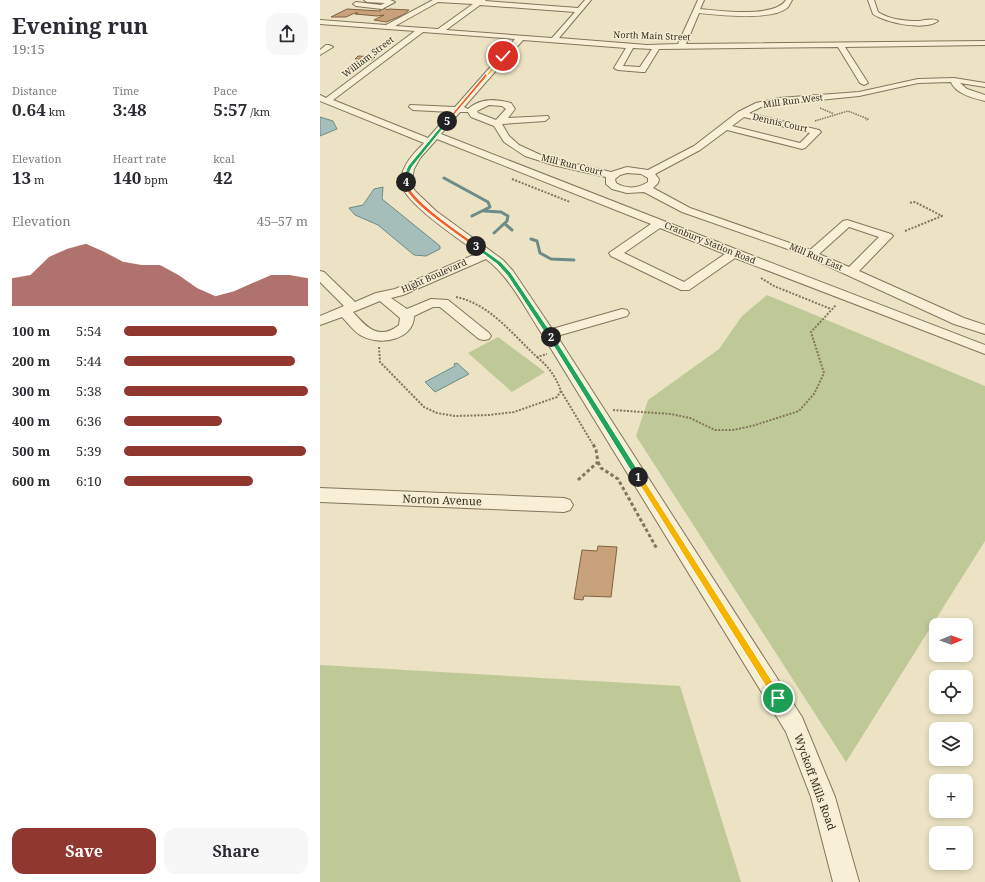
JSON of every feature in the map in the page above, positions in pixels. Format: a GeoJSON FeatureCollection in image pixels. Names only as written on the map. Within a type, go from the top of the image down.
{"type":"FeatureCollection","features":[{"type":"Feature","properties":{"kind":"street"},"geometry":{"type":"LineString","coordinates":[[363,0],[356,4],[382,7],[392,2],[367,0]]}},
{"type":"Feature","properties":{"kind":"street"},"geometry":{"type":"LineString","coordinates":[[388,27],[437,0],[481,1],[580,10]]}},
{"type":"Feature","properties":{"kind":"street"},"geometry":{"type":"LineString","coordinates":[[554,40],[588,0]]}},
{"type":"Feature","properties":{"kind":"street"},"geometry":{"type":"LineString","coordinates":[[681,47],[701,0]]}},
{"type":"Feature","properties":{"kind":"street"},"geometry":{"type":"LineString","coordinates":[[696,11],[745,14],[767,12],[784,8],[789,0]]}},
{"type":"Feature","properties":{"kind":"street"},"geometry":{"type":"LineString","coordinates":[[871,0],[874,13],[886,18],[918,23],[935,21]]}},
{"type":"Feature","properties":{"kind":"street"},"geometry":{"type":"LineString","coordinates":[[440,31],[481,1]]}},
{"type":"Feature","properties":{"kind":"street"},"geometry":{"type":"LineString","coordinates":[[428,6],[441,7]]}},
{"type":"Feature","properties":{"kind":"street","name":"North Main Street"},"geometry":{"type":"LineString","coordinates":[[320,22],[440,31],[518,40],[554,40],[658,47],[985,43]]}},
{"type":"Feature","properties":{"kind":"street","name":"William Street"},"geometry":{"type":"LineString","coordinates":[[323,99],[421,30]]}},
{"type":"Feature","properties":{"kind":"street","name":"Wyckoff Mills Road"},"geometry":{"type":"LineString","coordinates":[[518,40],[465,110],[433,138],[410,166],[406,176],[406,185],[411,196],[424,207],[499,263],[509,274],[548,334],[794,725],[823,797],[846,882]]}},
{"type":"Feature","properties":{"kind":"street"},"geometry":{"type":"LineString","coordinates":[[840,45],[864,83]]}},
{"type":"Feature","properties":{"kind":"street"},"geometry":{"type":"LineString","coordinates":[[631,46],[618,68],[642,70],[658,47]]}},
{"type":"Feature","properties":{"kind":"street"},"geometry":{"type":"LineString","coordinates":[[320,53],[329,47]]}},
{"type":"Feature","properties":{"kind":"street"},"geometry":{"type":"LineString","coordinates":[[954,80],[985,85]]}},
{"type":"Feature","properties":{"kind":"street"},"geometry":{"type":"LineString","coordinates":[[954,80],[958,87],[985,98]]}},
{"type":"Feature","properties":{"kind":"street","name":"Mill Run West"},"geometry":{"type":"LineString","coordinates":[[648,173],[697,148],[749,109],[768,103],[859,94],[907,82],[954,80]]}},
{"type":"Feature","properties":{"kind":"street","name":"Cranbury Station Road"},"geometry":{"type":"LineString","coordinates":[[323,99],[433,138],[660,223],[985,350]]}},
{"type":"Feature","properties":{"kind":"street"},"geometry":{"type":"LineString","coordinates":[[413,107],[465,110],[491,103],[508,105],[511,109],[499,122]]}},
{"type":"Feature","properties":{"kind":"street"},"geometry":{"type":"LineString","coordinates":[[465,110],[474,115],[499,122],[545,118]]}},
{"type":"Feature","properties":{"kind":"street","name":"Dennis Court"},"geometry":{"type":"LineString","coordinates":[[725,127],[802,146],[816,132],[741,114]]}},
{"type":"Feature","properties":{"kind":"street","name":"Mill Run Court"},"geometry":{"type":"LineString","coordinates":[[499,122],[502,135],[525,152],[558,163],[612,175]]}},
{"type":"Feature","properties":{"kind":"street"},"geometry":{"type":"LineString","coordinates":[[627,170],[639,170],[648,173],[654,179],[653,183],[645,188],[633,190],[620,189],[615,187],[610,181],[612,175],[627,170]]}},
{"type":"Feature","properties":{"kind":"street","name":"Mill Run East"},"geometry":{"type":"LineString","coordinates":[[645,188],[686,210],[765,237],[811,255],[985,330]]}},
{"type":"Feature","properties":{"kind":"street"},"geometry":{"type":"LineString","coordinates":[[660,223],[615,254],[685,287],[734,253]]}},
{"type":"Feature","properties":{"kind":"street"},"geometry":{"type":"LineString","coordinates":[[811,255],[847,223],[887,236],[851,272]]}},
{"type":"Feature","properties":{"kind":"street","name":"Hight Boulevard"},"geometry":{"type":"LineString","coordinates":[[320,322],[381,296],[399,292],[439,270],[482,251]]}},
{"type":"Feature","properties":{"kind":"street"},"geometry":{"type":"LineString","coordinates":[[320,275],[366,333],[375,337],[392,335],[401,331],[406,326],[408,320],[406,315],[381,296]]}},
{"type":"Feature","properties":{"kind":"street"},"geometry":{"type":"LineString","coordinates":[[406,315],[431,304],[443,303],[484,336]]}},
{"type":"Feature","properties":{"kind":"street"},"geometry":{"type":"LineString","coordinates":[[548,334],[622,313]]}},
{"type":"Feature","properties":{"kind":"street","name":"Norton Avenue"},"geometry":{"type":"LineString","coordinates":[[320,495],[564,505]]}},
{"type":"Feature","properties":{"kind":"path"},"geometry":{"type":"LineString","coordinates":[[811,125],[814,121],[848,111],[868,119],[866,120]]}},
{"type":"Feature","properties":{"kind":"path"},"geometry":{"type":"LineString","coordinates":[[905,231],[942,216],[915,202],[909,203]]}},
{"type":"Feature","properties":{"kind":"path"},"geometry":{"type":"LineString","coordinates":[[611,410],[677,414],[691,418],[712,429],[723,431],[737,429],[799,411],[806,406],[814,396],[824,373],[811,332],[831,310],[847,296]]}},
{"type":"Feature","properties":{"kind":"path"},"geometry":{"type":"LineString","coordinates":[[379,345],[380,362],[424,407],[437,413],[462,416],[514,412],[557,398],[561,391]]}},
{"type":"Feature","properties":{"kind":"path"},"geometry":{"type":"LineString","coordinates":[[537,357],[550,368],[557,378],[561,391],[596,450],[598,462],[601,468],[618,479],[657,549]]}},
{"type":"Feature","properties":{"kind":"path"},"geometry":{"type":"LineString","coordinates":[[578,480],[598,462]]}},
{"type":"Feature","properties":{"kind":"green space"},"geometry":{"type":"Polygon","coordinates":[[[767,295],[985,386],[985,541],[937,618],[929,618],[929,630],[846,762],[636,436],[648,400],[719,349],[742,316],[767,295]]]}},
{"type":"Feature","properties":{"kind":"green space"},"geometry":{"type":"Polygon","coordinates":[[[498,337],[545,372],[512,392],[468,353],[498,337]]]}},
{"type":"Feature","properties":{"kind":"green space"},"geometry":{"type":"Polygon","coordinates":[[[320,665],[680,686],[741,882],[320,882],[320,665]]]}},
{"type":"Feature","properties":{"kind":"water"},"geometry":{"type":"Polygon","coordinates":[[[320,117],[333,121],[337,129],[320,136],[320,117]]]}},
{"type":"Feature","properties":{"kind":"water"},"geometry":{"type":"Polygon","coordinates":[[[383,187],[382,199],[440,246],[440,249],[426,256],[414,255],[378,225],[355,215],[349,208],[363,205],[374,189],[383,187]]]}},
{"type":"Feature","properties":{"kind":"water"},"geometry":{"type":"Polygon","coordinates":[[[457,363],[469,374],[435,392],[425,382],[455,366],[454,364],[457,363]]]}},
{"type":"Feature","properties":{"kind":"building"},"geometry":{"type":"Polygon","coordinates":[[[385,8],[387,10],[409,10],[403,15],[386,22],[374,20],[384,15],[377,16],[355,13],[346,17],[331,17],[347,9],[381,11],[379,9],[385,8]]]}},
{"type":"Feature","properties":{"kind":"building"},"geometry":{"type":"Polygon","coordinates":[[[358,56],[375,57],[372,60],[355,59],[358,56]]]}},
{"type":"Feature","properties":{"kind":"building"},"geometry":{"type":"Polygon","coordinates":[[[598,546],[617,547],[611,597],[584,596],[583,600],[574,599],[582,550],[597,551],[598,546]]]}},
{"type":"Feature","properties":{"kind":"waterway"},"geometry":{"type":"LineString","coordinates":[[444,178],[488,202],[490,207],[472,216]]}},
{"type":"Feature","properties":{"kind":"waterway"},"geometry":{"type":"LineString","coordinates":[[484,211],[501,212],[508,216],[507,221],[494,233]]}},
{"type":"Feature","properties":{"kind":"waterway"},"geometry":{"type":"LineString","coordinates":[[505,224],[512,230]]}},
{"type":"Feature","properties":{"kind":"waterway"},"geometry":{"type":"LineString","coordinates":[[531,239],[537,241],[540,253],[551,259],[574,260]]}},
{"type":"Feature","properties":{"kind":"route"},"geometry":{"type":"LineString","coordinates":[[503,56],[410,166],[406,176],[406,185],[411,196],[494,259],[509,274],[778,698]]}}]}
